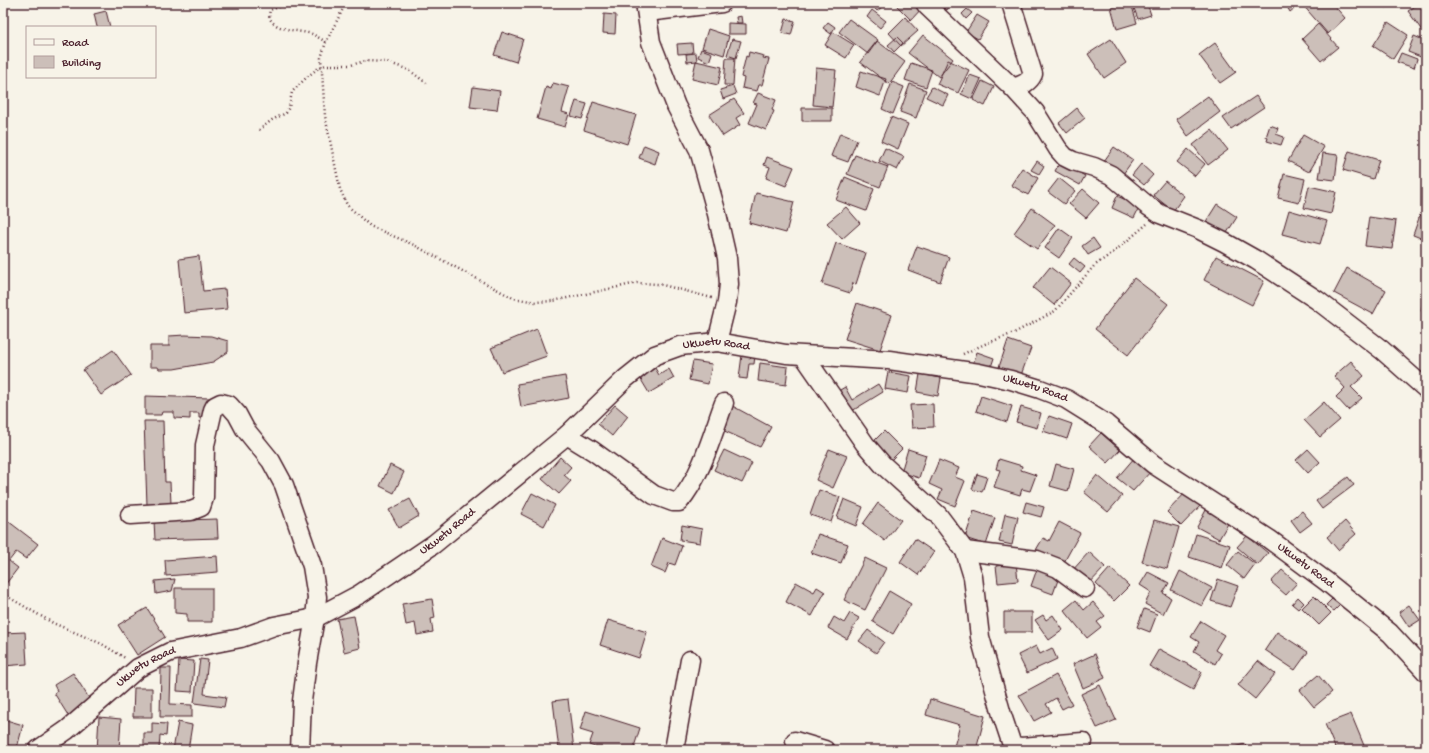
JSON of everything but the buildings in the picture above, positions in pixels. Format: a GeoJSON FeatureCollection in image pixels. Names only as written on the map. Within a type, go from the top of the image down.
{"type":"FeatureCollection","features":[{"type":"Feature","properties":{"kind":"street"},"geometry":{"type":"LineString","coordinates":[[716,342],[727,302],[727,258],[717,214],[699,150],[676,106],[651,42],[646,8],[722,3]]}},
{"type":"Feature","properties":{"kind":"street"},"geometry":{"type":"LineString","coordinates":[[925,3],[1013,88],[1035,112],[1058,149],[1065,157],[1072,161],[1094,167],[1111,175],[1148,206],[1160,214],[1198,229],[1224,242],[1317,300],[1382,350],[1426,389]]}},
{"type":"Feature","properties":{"kind":"street"},"geometry":{"type":"LineString","coordinates":[[1011,3],[1033,74],[1024,85],[1013,88]]}},
{"type":"Feature","properties":{"kind":"street","name":"Ukwetu Road"},"geometry":{"type":"LineString","coordinates":[[38,750],[72,726],[138,668],[170,652],[192,646],[241,638],[274,626],[315,618],[360,594],[434,544],[567,435],[625,379],[654,355],[680,346],[716,342],[786,354],[889,360],[979,374],[1011,380],[1040,389],[1066,400],[1106,424],[1153,464],[1269,539],[1327,582],[1390,633],[1426,672]]}},
{"type":"Feature","properties":{"kind":"street"},"geometry":{"type":"LineString","coordinates":[[804,356],[865,444],[882,465],[938,515],[965,551],[973,577],[980,637],[1012,745],[1020,747],[1083,742]]}},
{"type":"Feature","properties":{"kind":"street"},"geometry":{"type":"LineString","coordinates":[[130,515],[191,511],[201,506],[204,498],[206,445],[213,410],[215,406],[221,403],[229,406],[237,414],[245,429],[271,461],[284,485],[312,566],[317,597],[302,701],[300,750]]}},
{"type":"Feature","properties":{"kind":"street"},"geometry":{"type":"LineString","coordinates":[[567,435],[593,451],[654,495],[673,502],[679,502],[689,490],[699,469],[724,403]]}},
{"type":"Feature","properties":{"kind":"street"},"geometry":{"type":"LineString","coordinates":[[965,551],[1037,560],[1058,568],[1085,588]]}},
{"type":"Feature","properties":{"kind":"street"},"geometry":{"type":"LineString","coordinates":[[674,750],[690,660]]}},
{"type":"Feature","properties":{"kind":"street"},"geometry":{"type":"LineString","coordinates":[[795,741],[825,750]]}},
{"type":"Feature","properties":{"kind":"path"},"geometry":{"type":"LineString","coordinates":[[291,3],[270,10],[269,16],[272,21],[278,26],[312,34],[326,42]]}},
{"type":"Feature","properties":{"kind":"path"},"geometry":{"type":"LineString","coordinates":[[346,3],[326,42],[321,58],[320,68],[325,116],[340,189],[348,205],[370,226],[414,244],[513,298],[536,302],[553,301],[637,283],[659,284],[727,302]]}},
{"type":"Feature","properties":{"kind":"path"},"geometry":{"type":"LineString","coordinates":[[260,130],[272,120],[286,113],[290,107],[292,92],[308,76],[320,68],[330,65],[351,65],[365,61],[380,61],[410,70],[429,85]]}},
{"type":"Feature","properties":{"kind":"path"},"geometry":{"type":"LineString","coordinates":[[957,357],[1014,333],[1055,311],[1094,266],[1115,251],[1160,214]]}},
{"type":"Feature","properties":{"kind":"path"},"geometry":{"type":"LineString","coordinates":[[3,594],[53,623],[102,644],[138,668]]}}]}
